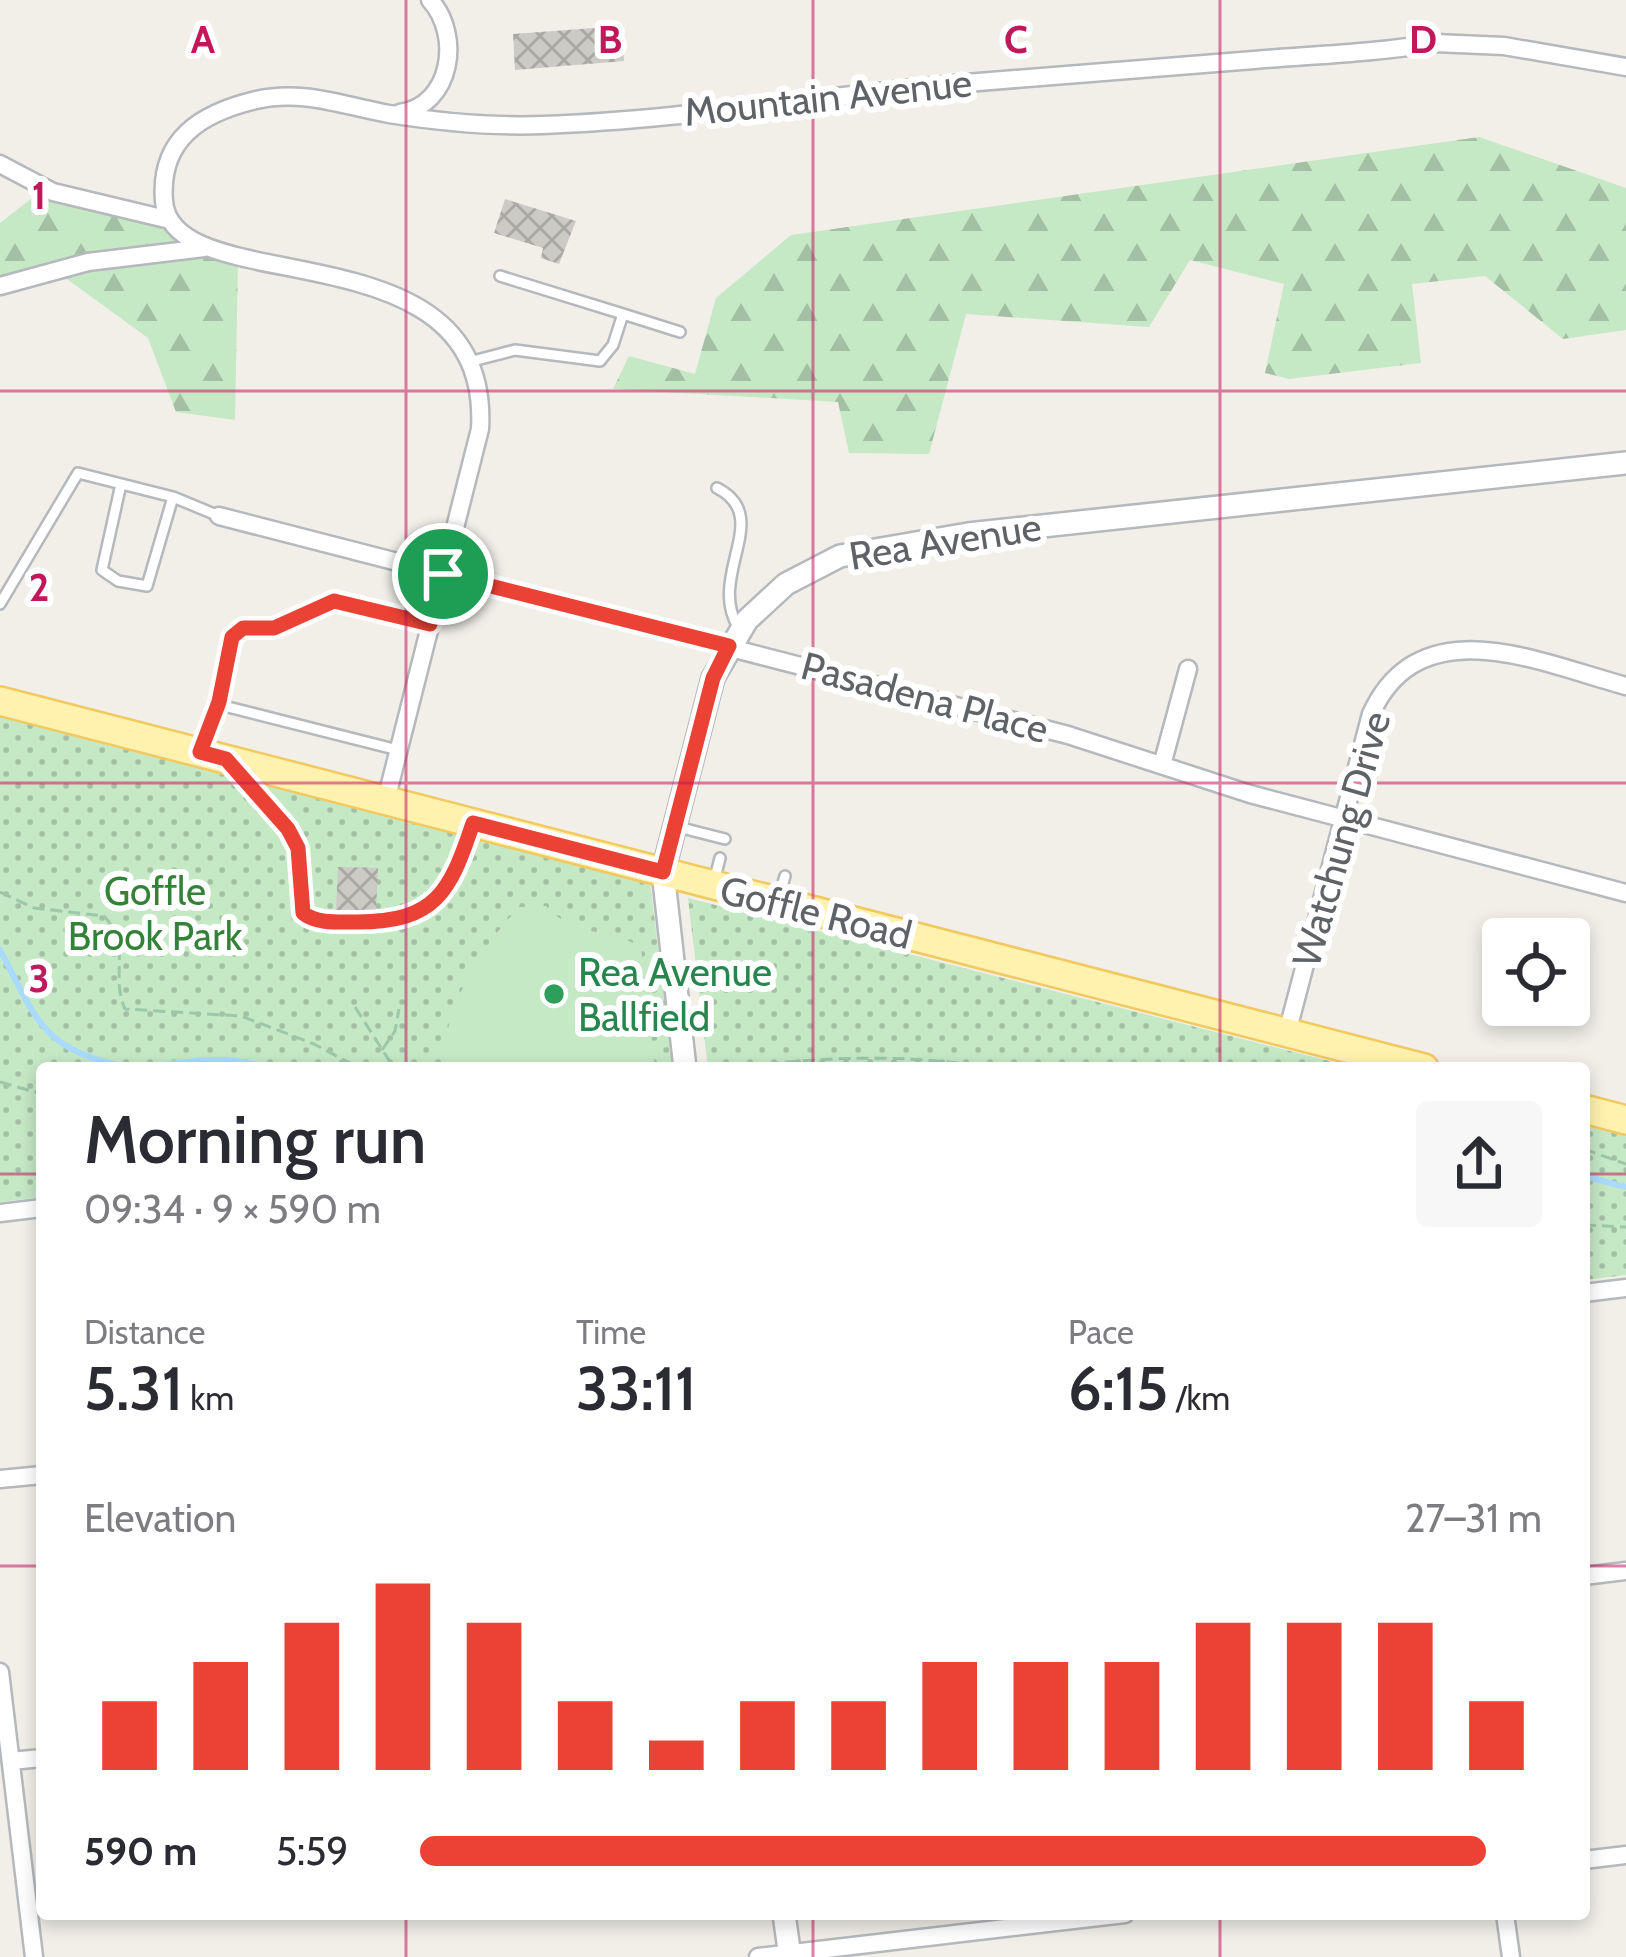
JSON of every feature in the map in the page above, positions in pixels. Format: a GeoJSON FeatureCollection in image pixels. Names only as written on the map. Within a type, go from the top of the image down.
{"type":"FeatureCollection","features":[{"type":"Feature","properties":{"kind":"main road","name":"Goffle Road"},"geometry":{"type":"LineString","coordinates":[[0,700],[663,872],[717,872],[1401,1062]]}},
{"type":"Feature","properties":{"kind":"main road"},"geometry":{"type":"LineString","coordinates":[[1590,1111],[1626,1120]]}},
{"type":"Feature","properties":{"kind":"street"},"geometry":{"type":"LineString","coordinates":[[388,114],[409,112],[438,92],[449,42],[430,0]]}},
{"type":"Feature","properties":{"kind":"street","name":"Mountain Avenue"},"geometry":{"type":"LineString","coordinates":[[170,220],[163,196],[166,160],[184,132],[201,120],[283,96],[487,124],[613,120],[893,89],[1435,43],[1504,46],[1626,67]]}},
{"type":"Feature","properties":{"kind":"street"},"geometry":{"type":"LineString","coordinates":[[0,164],[53,192],[170,220],[179,234],[210,247],[396,293],[447,329],[469,362],[480,392],[480,429],[386,800]]}},
{"type":"Feature","properties":{"kind":"street"},"geometry":{"type":"LineString","coordinates":[[0,286],[88,262],[160,257],[210,247]]}},
{"type":"Feature","properties":{"kind":"street","name":"Rea Avenue"},"geometry":{"type":"LineString","coordinates":[[684,1062],[663,872],[713,678],[735,638],[786,584],[840,556],[874,549],[1165,510],[1626,463]]}},
{"type":"Feature","properties":{"kind":"street","name":"Pasadena Place"},"geometry":{"type":"LineString","coordinates":[[219,515],[443,574],[735,638],[1343,818],[1626,893]]}},
{"type":"Feature","properties":{"kind":"street","name":"Watchung Drive"},"geometry":{"type":"LineString","coordinates":[[1287,1033],[1378,700],[1396,675],[1431,653],[1464,647],[1626,686]]}},
{"type":"Feature","properties":{"kind":"street"},"geometry":{"type":"LineString","coordinates":[[1162,765],[1188,669]]}},
{"type":"Feature","properties":{"kind":"street"},"geometry":{"type":"LineString","coordinates":[[0,1213],[36,1209]]}},
{"type":"Feature","properties":{"kind":"street"},"geometry":{"type":"LineString","coordinates":[[1590,1292],[1626,1288]]}},
{"type":"Feature","properties":{"kind":"street"},"geometry":{"type":"LineString","coordinates":[[0,1480],[36,1475]]}},
{"type":"Feature","properties":{"kind":"street"},"geometry":{"type":"LineString","coordinates":[[1590,1575],[1626,1571]]}},
{"type":"Feature","properties":{"kind":"street"},"geometry":{"type":"LineString","coordinates":[[0,1672],[34,1957]]}},
{"type":"Feature","properties":{"kind":"street"},"geometry":{"type":"LineString","coordinates":[[10,1761],[36,1759]]}},
{"type":"Feature","properties":{"kind":"street"},"geometry":{"type":"LineString","coordinates":[[1590,1859],[1626,1855]]}},
{"type":"Feature","properties":{"kind":"street"},"geometry":{"type":"LineString","coordinates":[[785,1920],[789,1955]]}},
{"type":"Feature","properties":{"kind":"street"},"geometry":{"type":"LineString","coordinates":[[758,1957],[1076,1920]]}},
{"type":"Feature","properties":{"kind":"street"},"geometry":{"type":"LineString","coordinates":[[1506,1920],[1511,1957]]}},
{"type":"Feature","properties":{"kind":"lane"},"geometry":{"type":"LineString","coordinates":[[500,276],[680,332]]}},
{"type":"Feature","properties":{"kind":"lane"},"geometry":{"type":"LineString","coordinates":[[469,362],[515,350],[600,361],[613,346],[623,314]]}},
{"type":"Feature","properties":{"kind":"lane"},"geometry":{"type":"LineString","coordinates":[[0,604],[78,473],[172,497],[219,515]]}},
{"type":"Feature","properties":{"kind":"lane"},"geometry":{"type":"LineString","coordinates":[[121,484],[102,570],[118,581],[147,586],[172,497]]}},
{"type":"Feature","properties":{"kind":"lane"},"geometry":{"type":"LineString","coordinates":[[717,488],[735,497],[742,512],[727,601],[735,638]]}},
{"type":"Feature","properties":{"kind":"lane"},"geometry":{"type":"LineString","coordinates":[[430,624],[334,601],[274,628],[236,629],[219,702],[213,756],[295,839],[303,913],[312,920],[403,921],[453,878],[473,823]]}},
{"type":"Feature","properties":{"kind":"lane"},"geometry":{"type":"LineString","coordinates":[[219,702],[398,750]]}},
{"type":"Feature","properties":{"kind":"lane"},"geometry":{"type":"LineString","coordinates":[[674,826],[725,839]]}},
{"type":"Feature","properties":{"kind":"path"},"geometry":{"type":"LineString","coordinates":[[0,892],[34,908],[104,916],[116,929],[123,955],[119,995],[125,1009],[241,1016],[347,1062]]}},
{"type":"Feature","properties":{"kind":"path"},"geometry":{"type":"LineString","coordinates":[[355,1007],[390,1062]]}},
{"type":"Feature","properties":{"kind":"path"},"geometry":{"type":"LineString","coordinates":[[382,1050],[395,1031],[399,1009]]}},
{"type":"Feature","properties":{"kind":"path"},"geometry":{"type":"LineString","coordinates":[[782,1062],[832,1056],[959,1062]]}},
{"type":"Feature","properties":{"kind":"path"},"geometry":{"type":"LineString","coordinates":[[0,1082],[36,1092]]}},
{"type":"Feature","properties":{"kind":"path"},"geometry":{"type":"LineString","coordinates":[[1590,1151],[1626,1164]]}},
{"type":"Feature","properties":{"kind":"path"},"geometry":{"type":"LineString","coordinates":[[1590,1225],[1626,1227]]}},
{"type":"Feature","properties":{"kind":"green space"},"geometry":{"type":"Polygon","coordinates":[[[1479,137],[1626,188],[1626,330],[1563,339],[1485,276],[1412,284],[1421,363],[1289,379],[1265,373],[1284,284],[1190,260],[1149,327],[966,314],[929,454],[849,453],[838,402],[613,389],[629,356],[695,374],[716,298],[791,235],[1479,137]]]}},
{"type":"Feature","properties":{"kind":"green space"},"geometry":{"type":"Polygon","coordinates":[[[41,191],[166,225],[238,261],[235,420],[176,412],[148,338],[56,271],[0,284],[0,223],[41,191]]]}},
{"type":"Feature","properties":{"kind":"green space","name":"Goffle Brook Park"},"geometry":{"type":"Polygon","coordinates":[[[0,713],[650,883],[672,1062],[36,1062],[36,1198],[0,1202],[0,713]]]}},
{"type":"Feature","properties":{"kind":"green space"},"geometry":{"type":"Polygon","coordinates":[[[688,898],[1333,1062],[707,1062],[688,898]]]}},
{"type":"Feature","properties":{"kind":"green space","name":"Rea Avenue Ballfield"},"geometry":{"type":"Polygon","coordinates":[[[546,906],[579,928],[641,947],[654,1062],[459,1062],[446,1052],[459,995],[482,954],[520,907],[546,906]]]}},
{"type":"Feature","properties":{"kind":"green space"},"geometry":{"type":"Polygon","coordinates":[[[1590,1127],[1626,1136],[1626,1275],[1590,1279],[1590,1127]]]}},
{"type":"Feature","properties":{"kind":"building"},"geometry":{"type":"Polygon","coordinates":[[[621,26],[624,61],[515,70],[513,34],[621,26]]]}},
{"type":"Feature","properties":{"kind":"building"},"geometry":{"type":"Polygon","coordinates":[[[505,199],[576,221],[559,264],[541,258],[543,248],[494,233],[505,199]]]}},
{"type":"Feature","properties":{"kind":"building"},"geometry":{"type":"Polygon","coordinates":[[[338,867],[378,868],[376,912],[336,910],[338,867]]]}},
{"type":"Feature","properties":{"kind":"waterway"},"geometry":{"type":"LineString","coordinates":[[0,950],[47,1030],[79,1052],[105,1062]]}},
{"type":"Feature","properties":{"kind":"waterway"},"geometry":{"type":"LineString","coordinates":[[187,1062],[240,1062]]}},
{"type":"Feature","properties":{"kind":"waterway"},"geometry":{"type":"LineString","coordinates":[[1590,1178],[1626,1187]]}},
{"type":"Feature","properties":{"kind":"place","name":"Rea Avenue Ballfield"},"geometry":{"type":"Point","coordinates":[554,994]}},
{"type":"Feature","properties":{"kind":"route"},"geometry":{"type":"LineString","coordinates":[[443,574],[729,646],[713,678],[663,872],[473,823],[453,878],[409,919],[312,920],[303,913],[295,839],[226,759],[200,752],[219,702],[232,637],[236,629],[274,628],[334,601],[430,624],[443,574]]}}]}
